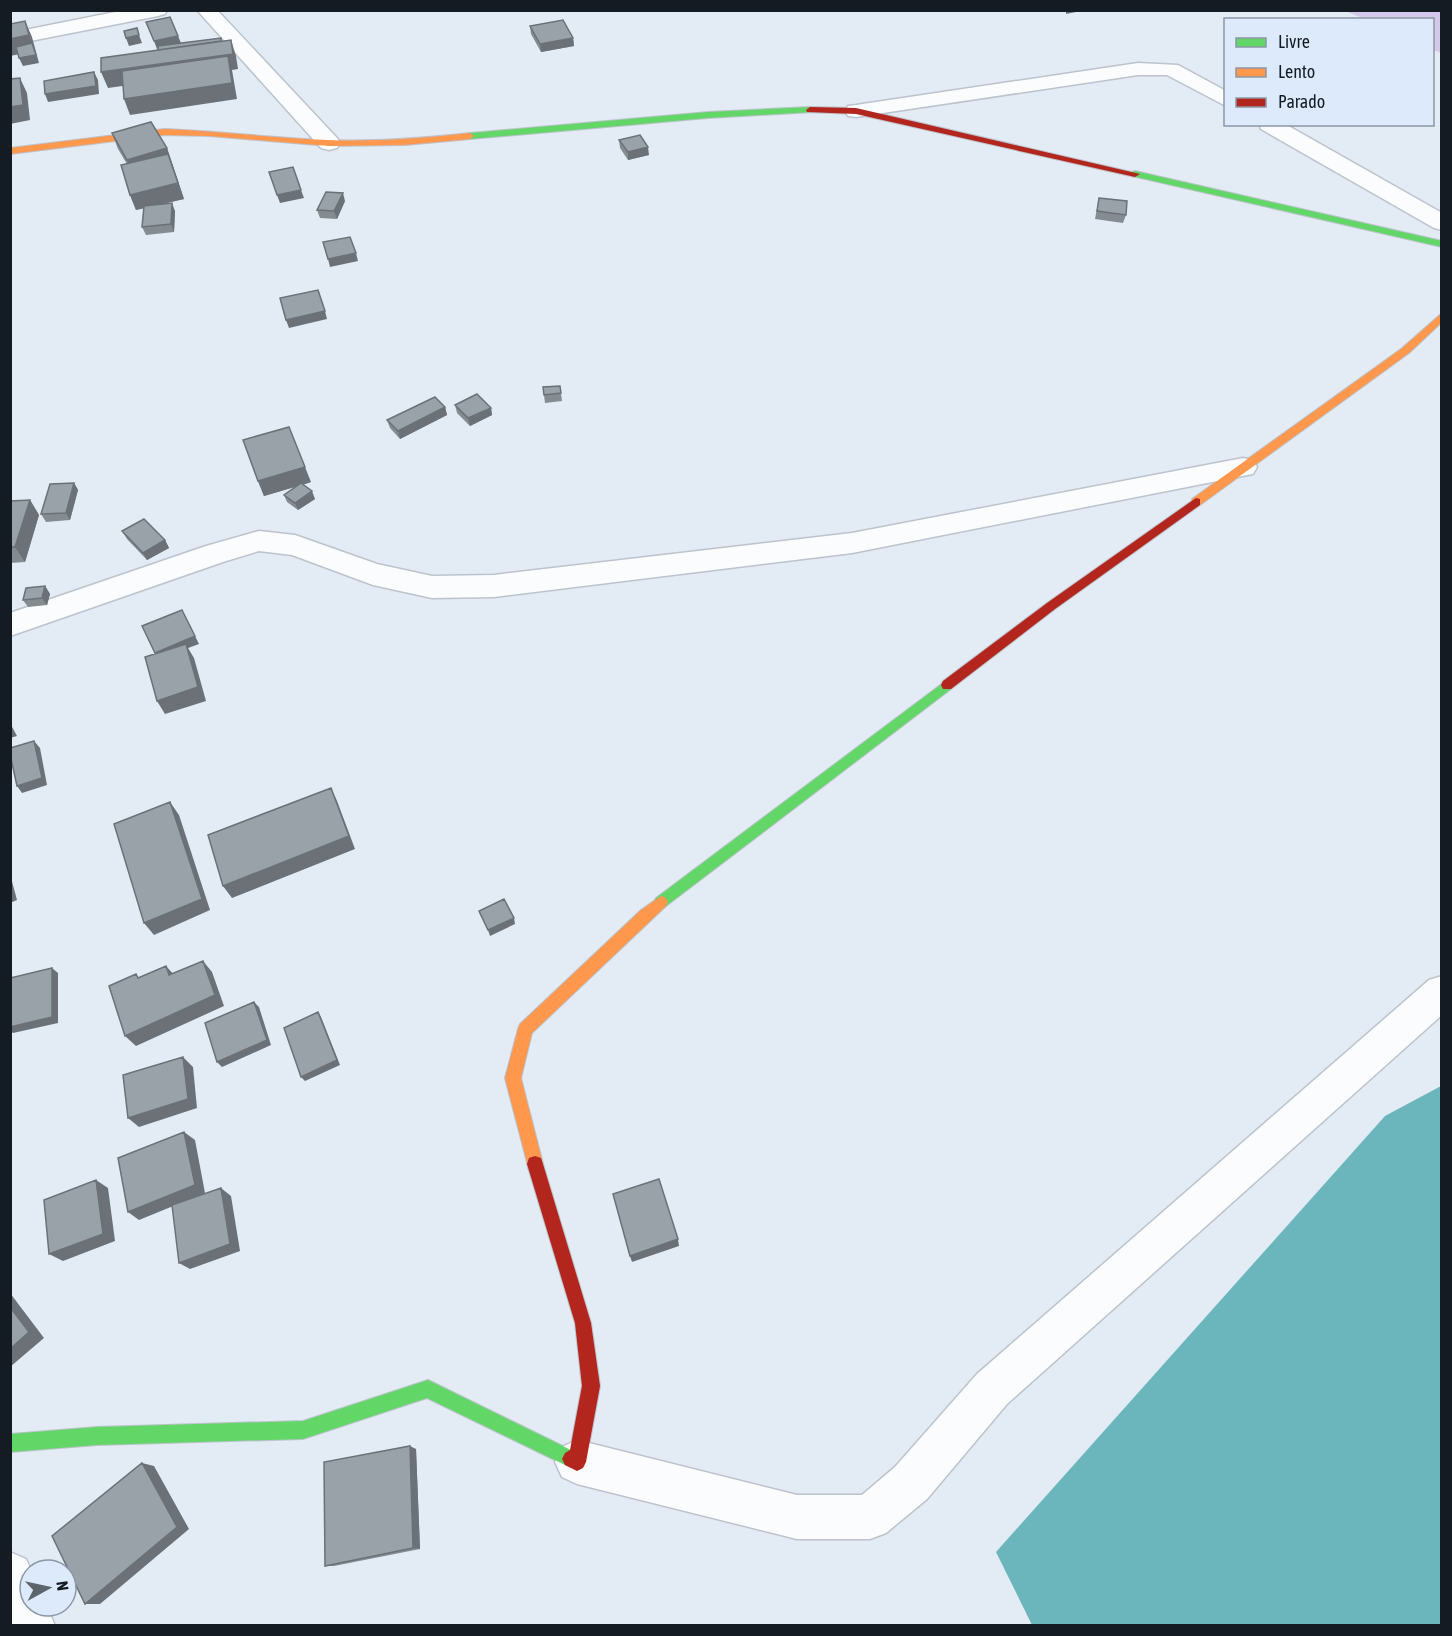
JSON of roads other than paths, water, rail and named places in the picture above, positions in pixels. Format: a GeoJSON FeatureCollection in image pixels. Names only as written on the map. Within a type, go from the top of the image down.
{"type":"FeatureCollection","features":[{"type":"Feature","properties":{"kind":"street"},"geometry":{"type":"LineString","coordinates":[[10,39],[158,10]]}},
{"type":"Feature","properties":{"kind":"street"},"geometry":{"type":"LineString","coordinates":[[206,10],[330,143]]}},
{"type":"Feature","properties":{"kind":"street"},"geometry":{"type":"LineString","coordinates":[[10,151],[164,132],[209,133],[330,143],[405,142],[708,114],[856,111],[1138,69],[1171,69],[1224,99]]}},
{"type":"Feature","properties":{"kind":"street"},"geometry":{"type":"LineString","coordinates":[[856,111],[1442,244]]}},
{"type":"Feature","properties":{"kind":"street"},"geometry":{"type":"LineString","coordinates":[[1272,126],[1442,223]]}},
{"type":"Feature","properties":{"kind":"street"},"geometry":{"type":"LineString","coordinates":[[577,1462],[591,1386],[583,1323],[532,1155],[513,1078],[525,1029],[646,914],[1041,613],[1405,351],[1442,316]]}},
{"type":"Feature","properties":{"kind":"street"},"geometry":{"type":"LineString","coordinates":[[10,625],[216,553],[259,541],[295,545],[373,574],[432,586],[494,586],[852,543],[1244,467]]}},
{"type":"Feature","properties":{"kind":"street"},"geometry":{"type":"LineString","coordinates":[[10,1443],[97,1436],[303,1430],[428,1389],[577,1462],[797,1517],[870,1517],[911,1483],[992,1389],[1442,992]]}},
{"type":"Feature","properties":{"kind":"street"},"geometry":{"type":"LineString","coordinates":[[10,1575],[32,1626]]}},
{"type":"Feature","properties":{"kind":"water"},"geometry":{"type":"Polygon","coordinates":[[[1441,1086],[1441,1625],[1032,1625],[996,1552],[1385,1116],[1441,1086]]]}}]}
